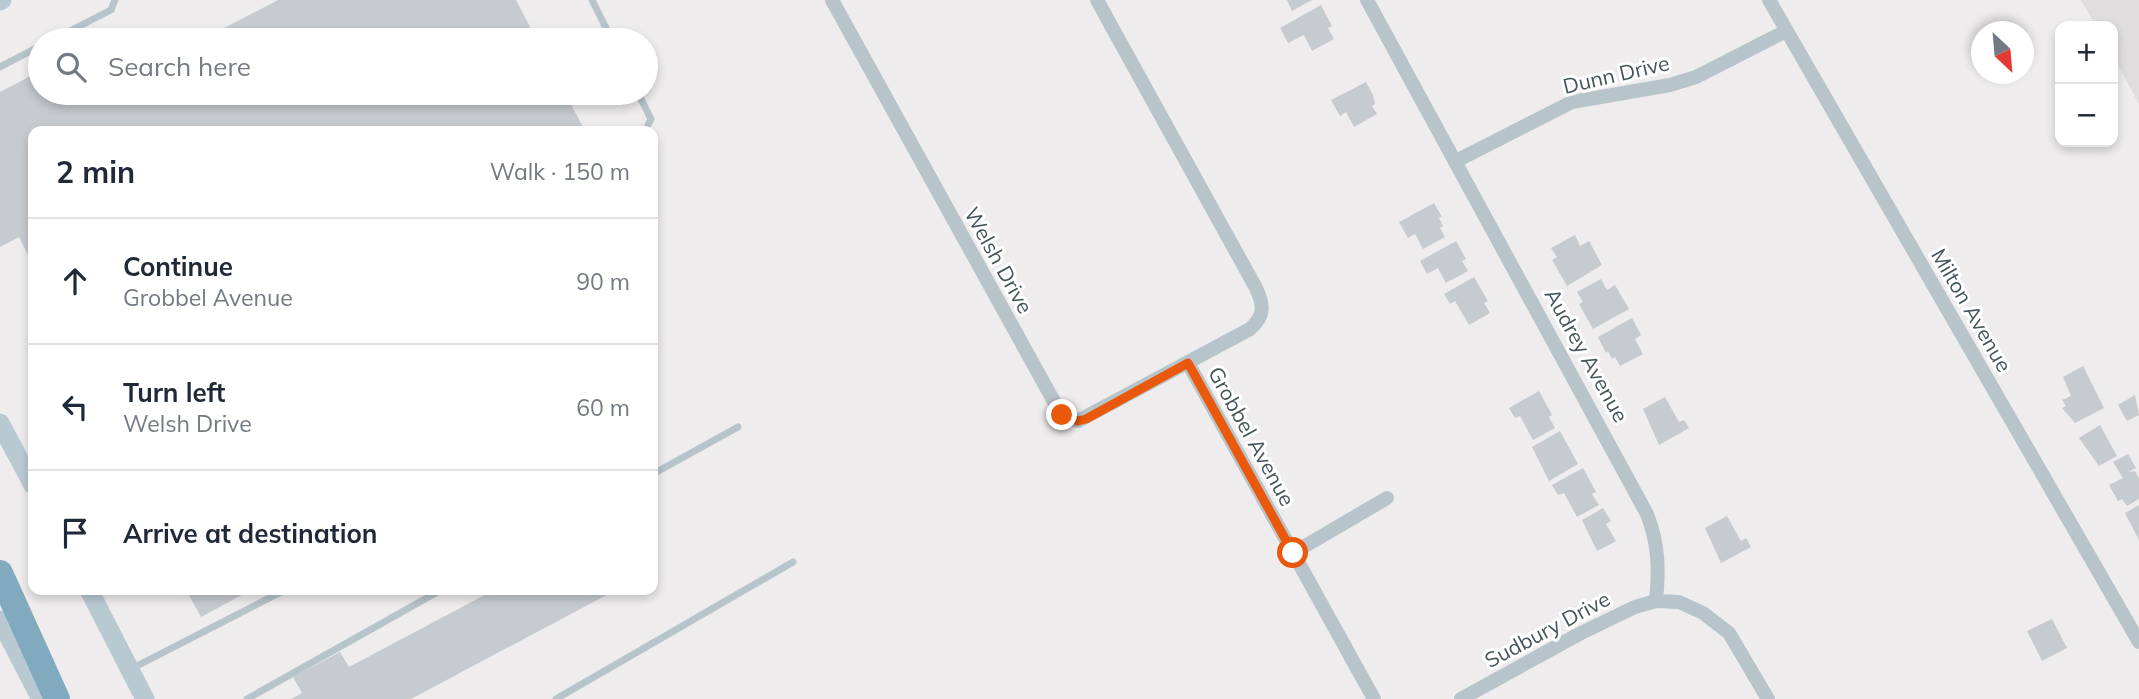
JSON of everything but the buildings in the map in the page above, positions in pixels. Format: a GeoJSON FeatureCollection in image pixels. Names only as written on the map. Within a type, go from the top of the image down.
{"type":"FeatureCollection","features":[{"type":"Feature","properties":{"kind":"highway"},"geometry":{"type":"LineString","coordinates":[[0,573],[57,699]]}},
{"type":"Feature","properties":{"kind":"main road"},"geometry":{"type":"LineString","coordinates":[[0,423],[28,476]]}},
{"type":"Feature","properties":{"kind":"main road"},"geometry":{"type":"LineString","coordinates":[[92,595],[145,699]]}},
{"type":"Feature","properties":{"kind":"main road"},"geometry":{"type":"LineString","coordinates":[[0,620],[41,699]]}},
{"type":"Feature","properties":{"kind":"street","name":"Welsh Drive"},"geometry":{"type":"LineString","coordinates":[[832,0],[1062,415],[1078,421],[1086,419],[1188,363]]}},
{"type":"Feature","properties":{"kind":"street","name":"Grobbel Avenue"},"geometry":{"type":"LineString","coordinates":[[1097,0],[1261,298],[1262,314],[1255,325],[1188,363],[1374,699]]}},
{"type":"Feature","properties":{"kind":"street","name":"Audrey Avenue"},"geometry":{"type":"LineString","coordinates":[[1367,0],[1647,514],[1657,540],[1660,563],[1656,601]]}},
{"type":"Feature","properties":{"kind":"street","name":"Milton Avenue"},"geometry":{"type":"LineString","coordinates":[[1769,0],[2139,642]]}},
{"type":"Feature","properties":{"kind":"street","name":"Dunn Drive"},"geometry":{"type":"LineString","coordinates":[[1456,161],[1572,102],[1670,85],[1696,76],[1786,31]]}},
{"type":"Feature","properties":{"kind":"street"},"geometry":{"type":"LineString","coordinates":[[1293,553],[1388,498]]}},
{"type":"Feature","properties":{"kind":"street","name":"Sudbury Drive"},"geometry":{"type":"LineString","coordinates":[[1461,699],[1581,633],[1635,607],[1656,601]]}},
{"type":"Feature","properties":{"kind":"street"},"geometry":{"type":"LineString","coordinates":[[1656,601],[1679,602],[1691,607],[1729,633],[1768,699]]}},
{"type":"Feature","properties":{"kind":"lane"},"geometry":{"type":"LineString","coordinates":[[76,28],[111,10],[115,0]]}},
{"type":"Feature","properties":{"kind":"lane"},"geometry":{"type":"LineString","coordinates":[[592,0],[606,28]]}},
{"type":"Feature","properties":{"kind":"lane"},"geometry":{"type":"LineString","coordinates":[[0,67],[28,52]]}},
{"type":"Feature","properties":{"kind":"lane"},"geometry":{"type":"LineString","coordinates":[[644,105],[651,119],[648,126]]}},
{"type":"Feature","properties":{"kind":"lane"},"geometry":{"type":"LineString","coordinates":[[658,471],[738,427]]}},
{"type":"Feature","properties":{"kind":"lane"},"geometry":{"type":"LineString","coordinates":[[556,699],[793,562]]}},
{"type":"Feature","properties":{"kind":"lane"},"geometry":{"type":"LineString","coordinates":[[131,670],[275,595]]}},
{"type":"Feature","properties":{"kind":"lane"},"geometry":{"type":"LineString","coordinates":[[247,699],[432,595]]}},
{"type":"Feature","properties":{"kind":"shaded area"},"geometry":{"type":"Polygon","coordinates":[[[2081,0],[2139,0],[2139,104],[2118,65],[2118,21],[2093,21],[2081,0]]]}},
{"type":"Feature","properties":{"kind":"route"},"geometry":{"type":"LineString","coordinates":[[1062,415],[1078,421],[1086,419],[1188,363],[1293,553]]}}]}
